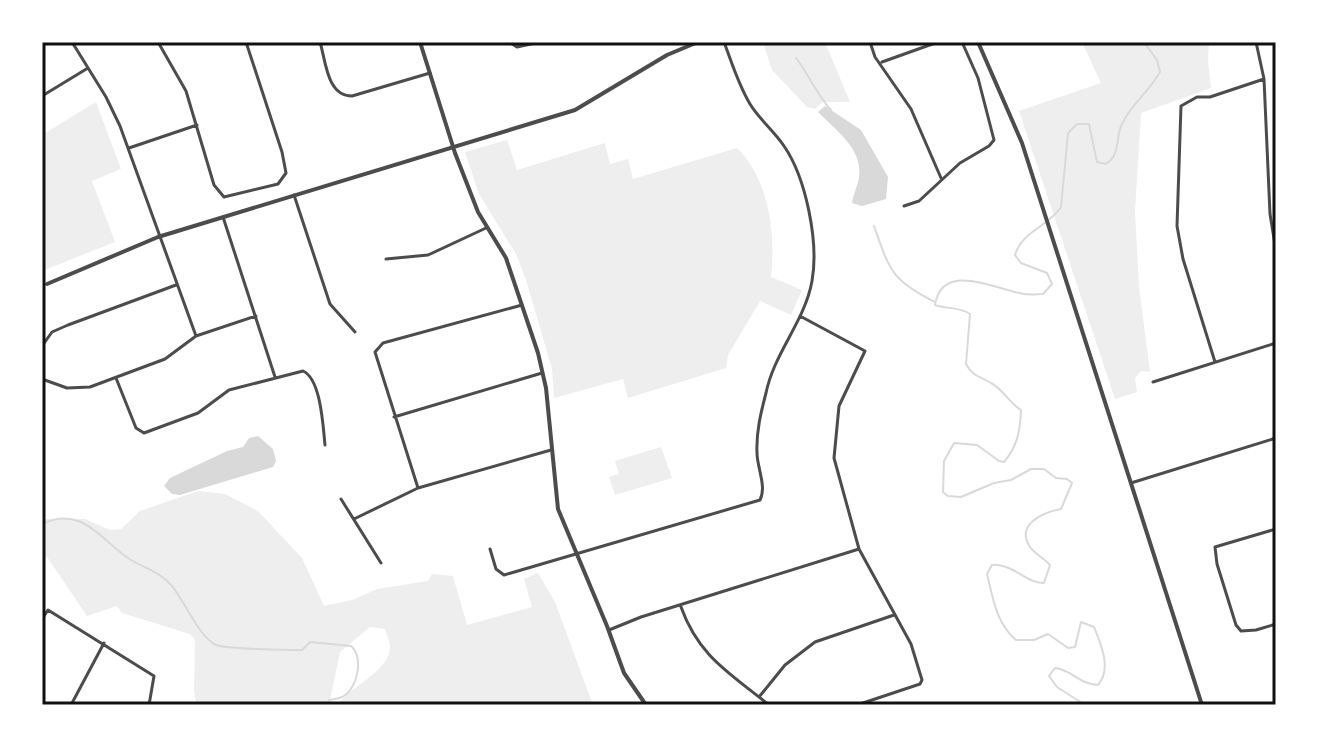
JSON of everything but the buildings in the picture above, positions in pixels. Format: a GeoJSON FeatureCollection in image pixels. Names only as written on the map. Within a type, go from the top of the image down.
{"type":"FeatureCollection","features":[{"type":"Feature","properties":{"kind":"street"},"geometry":{"type":"LineString","coordinates":[[72,42],[106,97],[128,149],[196,336]]}},
{"type":"Feature","properties":{"kind":"street"},"geometry":{"type":"LineString","coordinates":[[158,42],[186,91],[214,185],[220,196],[230,197],[282,181],[286,173],[246,42]]}},
{"type":"Feature","properties":{"kind":"street"},"geometry":{"type":"LineString","coordinates":[[320,42],[334,90],[341,96],[352,96],[430,73]]}},
{"type":"Feature","properties":{"kind":"street"},"geometry":{"type":"LineString","coordinates":[[420,42],[453,147],[486,228],[506,258],[522,305],[546,388],[558,509],[624,673],[646,705]]}},
{"type":"Feature","properties":{"kind":"street"},"geometry":{"type":"LineString","coordinates":[[509,42],[517,47],[540,42]]}},
{"type":"Feature","properties":{"kind":"street"},"geometry":{"type":"LineString","coordinates":[[47,284],[158,237],[575,110],[667,55],[698,42]]}},
{"type":"Feature","properties":{"kind":"street"},"geometry":{"type":"LineString","coordinates":[[490,549],[496,569],[504,575],[760,500],[764,493],[757,452],[758,427],[769,376],[800,316],[812,283],[814,257],[797,167],[784,145],[752,107],[724,42]]}},
{"type":"Feature","properties":{"kind":"street"},"geometry":{"type":"LineString","coordinates":[[870,42],[875,57],[911,109],[941,178]]}},
{"type":"Feature","properties":{"kind":"street"},"geometry":{"type":"LineString","coordinates":[[880,63],[938,42]]}},
{"type":"Feature","properties":{"kind":"street"},"geometry":{"type":"LineString","coordinates":[[904,206],[919,201],[941,178],[994,140],[978,78],[962,42]]}},
{"type":"Feature","properties":{"kind":"street"},"geometry":{"type":"LineString","coordinates":[[978,42],[1022,143],[1202,705]]}},
{"type":"Feature","properties":{"kind":"street"},"geometry":{"type":"LineString","coordinates":[[1256,42],[1264,79],[1270,214],[1276,251]]}},
{"type":"Feature","properties":{"kind":"street"},"geometry":{"type":"LineString","coordinates":[[42,96],[88,68]]}},
{"type":"Feature","properties":{"kind":"street"},"geometry":{"type":"LineString","coordinates":[[1215,362],[1183,259],[1177,226],[1181,106],[1197,97],[1210,97],[1264,79]]}},
{"type":"Feature","properties":{"kind":"street"},"geometry":{"type":"LineString","coordinates":[[128,149],[197,125]]}},
{"type":"Feature","properties":{"kind":"street"},"geometry":{"type":"LineString","coordinates":[[294,194],[326,295],[330,304],[355,332]]}},
{"type":"Feature","properties":{"kind":"street"},"geometry":{"type":"LineString","coordinates":[[223,217],[275,377]]}},
{"type":"Feature","properties":{"kind":"street"},"geometry":{"type":"LineString","coordinates":[[386,259],[428,255],[486,228]]}},
{"type":"Feature","properties":{"kind":"street"},"geometry":{"type":"LineString","coordinates":[[42,346],[52,332],[176,285]]}},
{"type":"Feature","properties":{"kind":"street"},"geometry":{"type":"LineString","coordinates":[[418,488],[375,352],[383,343],[522,305]]}},
{"type":"Feature","properties":{"kind":"street"},"geometry":{"type":"LineString","coordinates":[[42,379],[67,388],[90,387],[165,359],[196,336],[256,316]]}},
{"type":"Feature","properties":{"kind":"street"},"geometry":{"type":"LineString","coordinates":[[800,316],[865,351],[839,406],[834,458],[859,549],[911,644],[922,680],[920,684],[857,705]]}},
{"type":"Feature","properties":{"kind":"street"},"geometry":{"type":"LineString","coordinates":[[1153,382],[1276,343]]}},
{"type":"Feature","properties":{"kind":"street"},"geometry":{"type":"LineString","coordinates":[[116,378],[136,428],[144,433],[198,413],[229,390],[303,371],[312,377],[322,414],[325,445]]}},
{"type":"Feature","properties":{"kind":"street"},"geometry":{"type":"LineString","coordinates":[[394,417],[542,373]]}},
{"type":"Feature","properties":{"kind":"street"},"geometry":{"type":"LineString","coordinates":[[1131,483],[1276,438]]}},
{"type":"Feature","properties":{"kind":"street"},"geometry":{"type":"LineString","coordinates":[[354,519],[418,488],[551,450]]}},
{"type":"Feature","properties":{"kind":"street"},"geometry":{"type":"LineString","coordinates":[[341,499],[381,563]]}},
{"type":"Feature","properties":{"kind":"street"},"geometry":{"type":"LineString","coordinates":[[1276,529],[1215,547],[1217,564],[1236,625],[1241,631],[1276,624]]}},
{"type":"Feature","properties":{"kind":"street"},"geometry":{"type":"LineString","coordinates":[[609,630],[641,617],[859,549]]}},
{"type":"Feature","properties":{"kind":"street"},"geometry":{"type":"LineString","coordinates":[[681,607],[688,627],[708,656],[769,705]]}},
{"type":"Feature","properties":{"kind":"street"},"geometry":{"type":"LineString","coordinates":[[42,619],[48,610],[154,676],[149,705]]}},
{"type":"Feature","properties":{"kind":"street"},"geometry":{"type":"LineString","coordinates":[[759,697],[785,665],[815,642],[894,615]]}},
{"type":"Feature","properties":{"kind":"street"},"geometry":{"type":"LineString","coordinates":[[71,705],[104,643]]}},
{"type":"Feature","properties":{"kind":"shaded area"},"geometry":{"type":"Polygon","coordinates":[[[763,42],[783,45],[785,42],[825,42],[850,102],[823,102],[815,109],[807,107],[772,70],[763,42]]]}},
{"type":"Feature","properties":{"kind":"shaded area"},"geometry":{"type":"Polygon","coordinates":[[[1082,42],[1209,42],[1211,88],[1141,113],[1135,211],[1139,287],[1150,372],[1141,371],[1135,378],[1137,392],[1115,399],[1019,111],[1101,83],[1082,42]]]}},
{"type":"Feature","properties":{"kind":"shaded area"},"geometry":{"type":"Polygon","coordinates":[[[96,102],[121,169],[92,181],[115,242],[42,271],[42,135],[96,102]]]}},
{"type":"Feature","properties":{"kind":"shaded area"},"geometry":{"type":"Polygon","coordinates":[[[825,106],[861,130],[888,177],[886,199],[862,206],[852,203],[859,177],[857,157],[846,140],[818,112],[825,106]]]}},
{"type":"Feature","properties":{"kind":"shaded area"},"geometry":{"type":"Polygon","coordinates":[[[507,140],[517,170],[605,143],[610,164],[628,159],[633,179],[737,148],[757,175],[768,208],[772,243],[771,277],[802,290],[791,315],[760,301],[728,355],[726,368],[628,398],[623,379],[554,398],[552,369],[526,280],[516,254],[479,194],[465,152],[507,140]]]}},
{"type":"Feature","properties":{"kind":"shaded area"},"geometry":{"type":"Polygon","coordinates":[[[258,436],[273,449],[276,461],[273,467],[180,495],[172,494],[164,486],[170,478],[227,451],[243,447],[249,438],[258,436]]]}},
{"type":"Feature","properties":{"kind":"shaded area"},"geometry":{"type":"Polygon","coordinates":[[[661,447],[672,478],[615,495],[609,477],[619,474],[615,461],[661,447]]]}},
{"type":"Feature","properties":{"kind":"shaded area"},"geometry":{"type":"Polygon","coordinates":[[[198,491],[225,494],[258,511],[302,558],[324,606],[352,600],[377,589],[428,581],[432,574],[453,576],[467,625],[532,607],[524,579],[538,573],[555,602],[593,705],[338,705],[375,673],[388,657],[390,646],[385,629],[370,627],[340,652],[329,705],[197,705],[194,692],[195,640],[190,634],[122,613],[117,606],[87,616],[47,557],[42,557],[42,519],[85,519],[110,530],[121,529],[140,511],[198,491]]]}},
{"type":"Feature","properties":{"kind":"waterway"},"geometry":{"type":"LineString","coordinates":[[1085,705],[1057,687],[1049,676],[1055,668],[1098,685],[1105,664],[1094,627],[1081,622],[1075,647],[1068,648],[1048,634],[1034,640],[1016,640],[1000,618],[987,574],[992,565],[1000,565],[1044,583],[1050,565],[1030,547],[1026,532],[1040,516],[1061,509],[1072,483],[1056,478],[1044,469],[1031,469],[1011,480],[994,483],[961,497],[948,496],[943,492],[944,461],[954,443],[977,445],[1004,462],[1017,438],[1021,410],[995,386],[968,368],[970,314],[935,305],[940,291],[948,284],[959,281],[1029,294],[1043,294],[1052,284],[1047,273],[1021,263],[1015,255],[1018,247],[1061,207],[1068,133],[1077,124],[1089,124],[1097,162],[1106,164],[1114,156],[1126,117],[1160,72],[1157,60],[1144,42]]}},
{"type":"Feature","properties":{"kind":"waterway"},"geometry":{"type":"LineString","coordinates":[[796,58],[831,110]]}},
{"type":"Feature","properties":{"kind":"waterway"},"geometry":{"type":"LineString","coordinates":[[874,226],[894,273],[909,287],[935,302]]}},
{"type":"Feature","properties":{"kind":"waterway"},"geometry":{"type":"LineString","coordinates":[[42,524],[56,519],[81,522],[131,560],[163,577],[204,635],[216,645],[294,650],[302,650],[310,642],[351,646],[358,665],[355,680],[348,693],[329,700],[327,705]]}}]}
